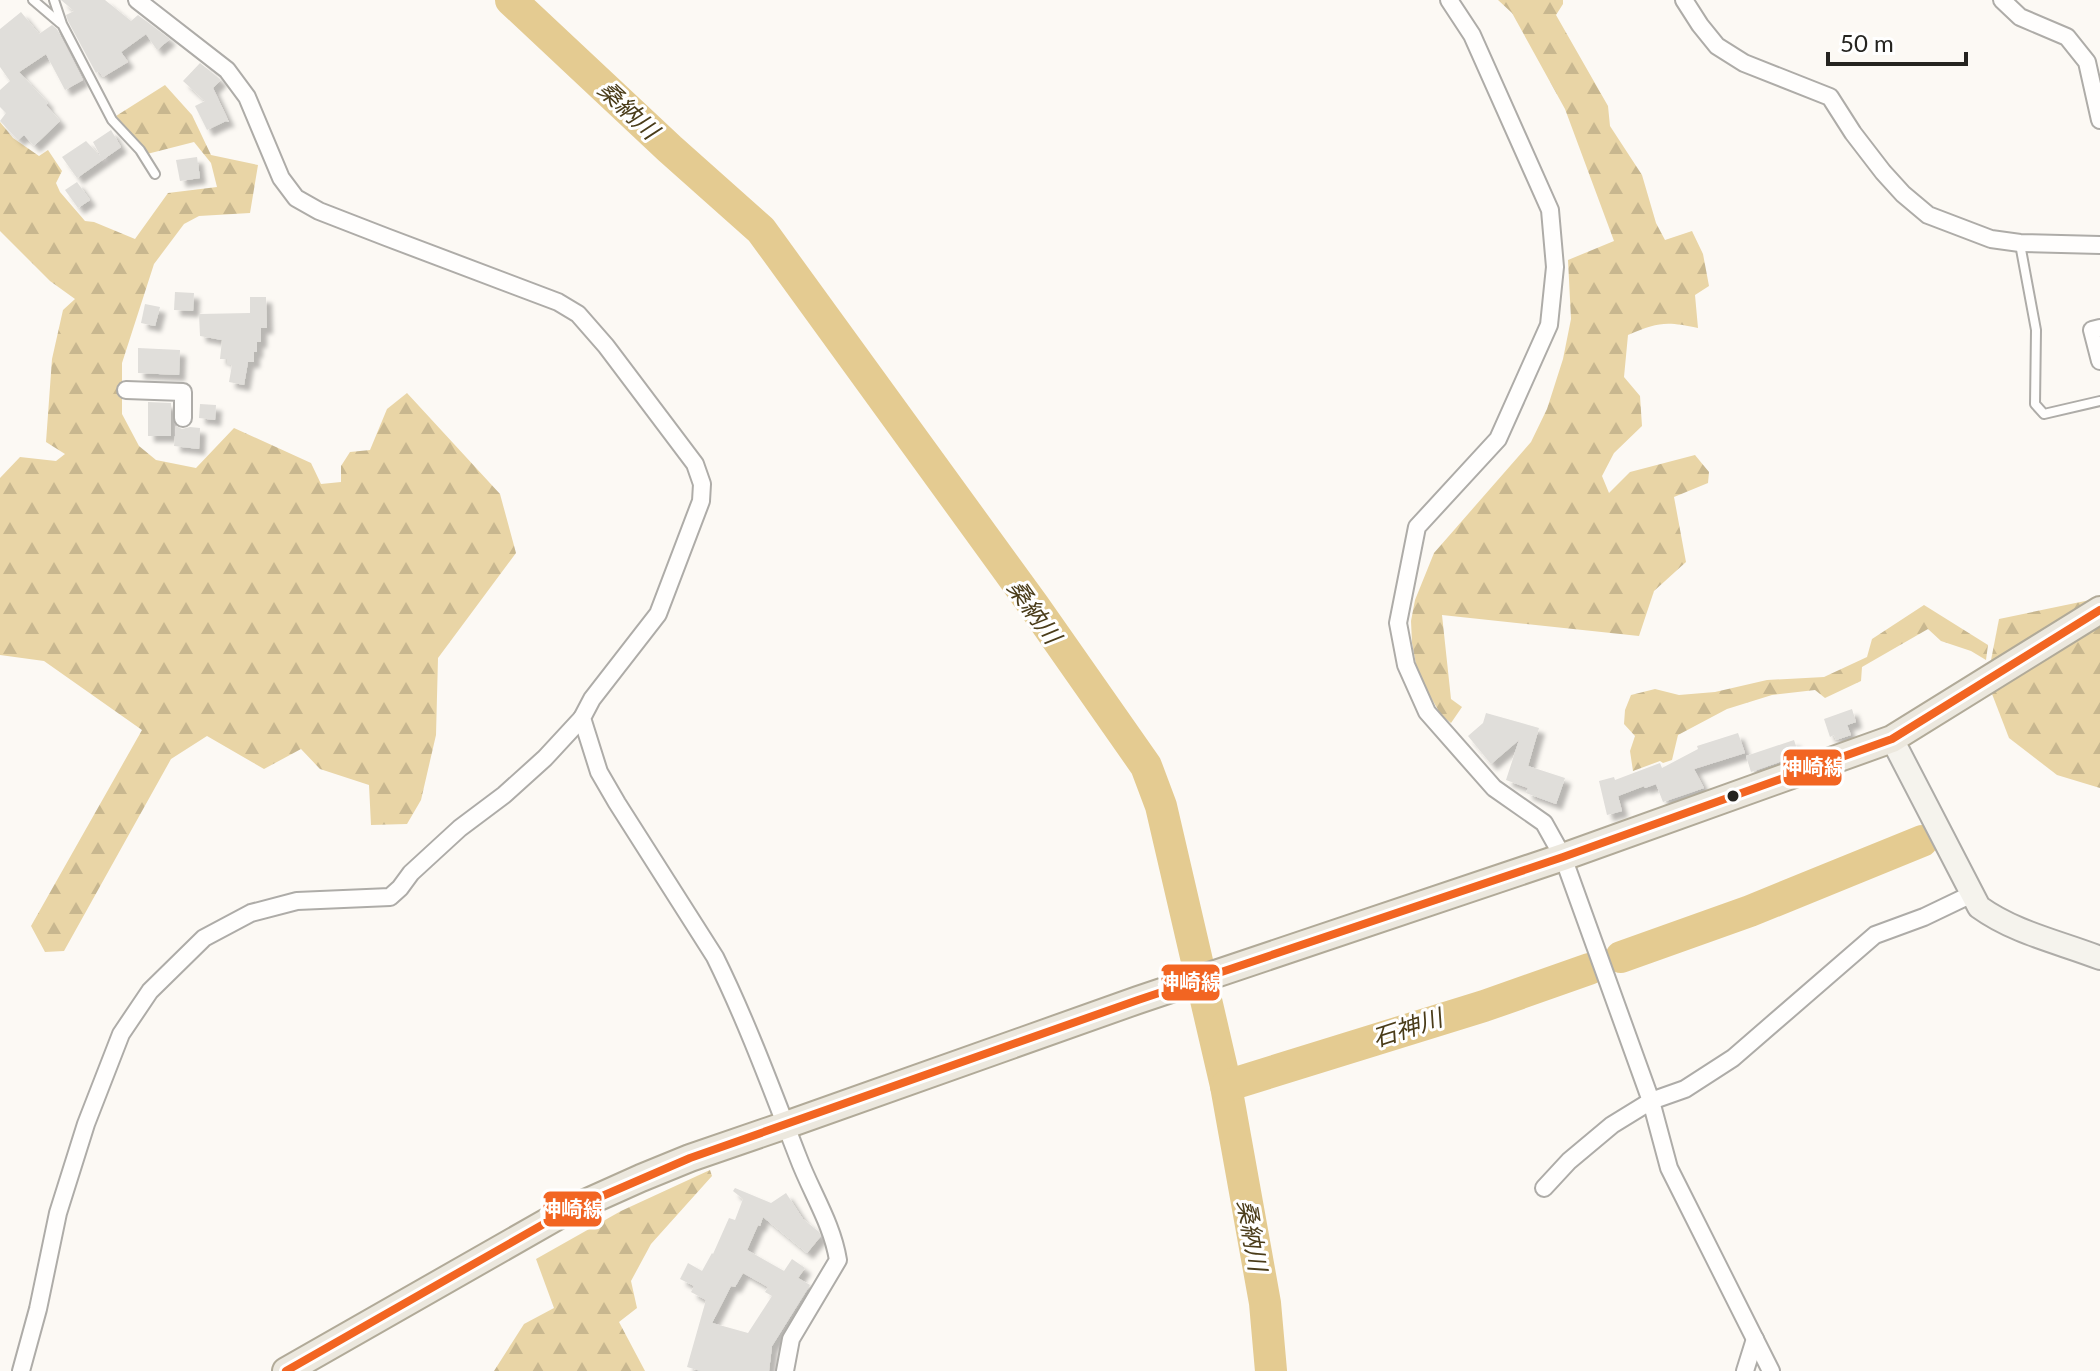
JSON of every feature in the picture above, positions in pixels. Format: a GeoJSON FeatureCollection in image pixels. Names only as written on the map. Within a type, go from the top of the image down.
{"type":"FeatureCollection","features":[{"type":"Feature","properties":{"kind":"main road"},"geometry":{"type":"LineString","coordinates":[[286,1371],[563,1213],[690,1158],[1138,1000],[1563,857],[1892,739],[2100,610]]}},
{"type":"Feature","properties":{"kind":"street"},"geometry":{"type":"LineString","coordinates":[[21,1371],[38,1309],[58,1213],[86,1124],[121,1034],[150,991],[204,938],[251,913],[297,901],[390,897],[460,828],[504,795],[545,758],[582,718],[592,699],[658,614],[701,501],[702,484],[695,464],[578,314],[558,302],[319,211],[296,198],[281,178],[247,97],[227,70],[137,0]]}},
{"type":"Feature","properties":{"kind":"street"},"geometry":{"type":"LineString","coordinates":[[1449,0],[1472,35],[1550,210],[1555,267],[1549,325],[1498,439],[1417,527],[1398,623],[1406,665],[1427,712],[1494,788],[1544,823],[1563,857],[1651,1101],[1669,1168],[1771,1371]]}},
{"type":"Feature","properties":{"kind":"street"},"geometry":{"type":"LineString","coordinates":[[1683,0],[1717,46],[1744,63],[1830,97],[1883,172],[1928,215],[1991,239],[2020,243],[2100,245]]}},
{"type":"Feature","properties":{"kind":"street"},"geometry":{"type":"LineString","coordinates":[[2002,0],[2020,17],[2067,37],[2087,62],[2100,120]]}},
{"type":"Feature","properties":{"kind":"street"},"geometry":{"type":"LineString","coordinates":[[2100,328],[2092,330],[2100,361]]}},
{"type":"Feature","properties":{"kind":"street"},"geometry":{"type":"LineString","coordinates":[[126,390],[183,392],[183,418]]}},
{"type":"Feature","properties":{"kind":"street"},"geometry":{"type":"LineString","coordinates":[[582,718],[599,772],[715,957],[834,1240],[838,1260],[791,1339],[785,1371]]}},
{"type":"Feature","properties":{"kind":"street"},"geometry":{"type":"LineString","coordinates":[[1892,739],[1979,907],[1997,919],[2100,958]]}},
{"type":"Feature","properties":{"kind":"street"},"geometry":{"type":"LineString","coordinates":[[1544,1188],[1569,1161],[1612,1125],[1651,1101],[1685,1089],[1733,1058],[1875,935],[1924,917],[1972,894]]}},
{"type":"Feature","properties":{"kind":"street"},"geometry":{"type":"LineString","coordinates":[[1745,1371],[1755,1339]]}},
{"type":"Feature","properties":{"kind":"lane"},"geometry":{"type":"LineString","coordinates":[[33,0],[62,24]]}},
{"type":"Feature","properties":{"kind":"lane"},"geometry":{"type":"LineString","coordinates":[[54,0],[62,24],[112,120],[140,150],[155,174]]}},
{"type":"Feature","properties":{"kind":"lane"},"geometry":{"type":"LineString","coordinates":[[2020,243],[2036,330],[2035,404],[2044,414],[2100,401]]}},
{"type":"Feature","properties":{"kind":"green space"},"geometry":{"type":"Polygon","coordinates":[[[1498,0],[1563,0],[1556,15],[1608,106],[1610,126],[1642,175],[1656,223],[1665,240],[1692,231],[1703,254],[1709,286],[1695,295],[1698,328],[1662,324],[1628,335],[1624,377],[1640,396],[1642,426],[1614,453],[1602,476],[1609,493],[1630,472],[1695,455],[1709,472],[1708,483],[1674,497],[1686,562],[1654,591],[1639,636],[1442,615],[1451,699],[1462,707],[1451,723],[1441,715],[1418,675],[1411,621],[1415,600],[1434,553],[1531,442],[1547,409],[1563,359],[1571,319],[1568,260],[1614,241],[1565,109],[1512,13],[1498,0]]]}},
{"type":"Feature","properties":{"kind":"green space"},"geometry":{"type":"Polygon","coordinates":[[[165,85],[192,115],[211,155],[258,165],[250,213],[199,216],[184,224],[154,264],[122,363],[122,414],[139,446],[156,460],[196,468],[234,428],[311,463],[321,484],[341,482],[341,466],[350,452],[370,450],[387,409],[407,393],[500,494],[516,553],[438,658],[436,735],[421,800],[407,824],[371,825],[369,785],[320,769],[301,749],[264,769],[207,736],[171,759],[64,951],[45,952],[31,926],[142,730],[44,661],[0,655],[0,478],[20,457],[56,461],[65,454],[46,442],[52,359],[63,310],[75,299],[50,281],[0,231],[0,122],[13,138],[39,156],[48,150],[62,171],[56,183],[60,192],[85,221],[135,239],[168,193],[217,187],[211,163],[194,142],[147,154],[116,116],[165,85]]]}},
{"type":"Feature","properties":{"kind":"green space"},"geometry":{"type":"Polygon","coordinates":[[[2100,600],[2100,788],[2057,775],[2009,738],[1987,681],[1999,619],[2100,600]]]}},
{"type":"Feature","properties":{"kind":"green space"},"geometry":{"type":"Polygon","coordinates":[[[1924,605],[1988,645],[1986,660],[1971,651],[1941,641],[1928,629],[1862,667],[1861,681],[1825,698],[1815,690],[1772,695],[1727,709],[1678,735],[1672,760],[1633,771],[1630,751],[1635,736],[1624,724],[1631,695],[1655,689],[1679,695],[1715,692],[1767,680],[1824,677],[1867,657],[1872,639],[1924,605]]]}},
{"type":"Feature","properties":{"kind":"green space"},"geometry":{"type":"Polygon","coordinates":[[[710,1170],[712,1176],[651,1244],[631,1281],[637,1308],[619,1322],[645,1371],[494,1371],[524,1324],[554,1308],[536,1259],[621,1211],[710,1170]]]}},
{"type":"Feature","properties":{"kind":"building"},"geometry":{"type":"Polygon","coordinates":[[[61,0],[105,0],[131,21],[138,15],[170,39],[157,50],[146,34],[121,52],[128,62],[103,77],[99,71],[96,73],[68,21],[66,15],[74,11],[61,0]]]}},
{"type":"Feature","properties":{"kind":"building"},"geometry":{"type":"Polygon","coordinates":[[[21,12],[39,34],[52,25],[57,29],[83,80],[65,90],[46,54],[19,72],[60,121],[34,146],[24,135],[18,140],[0,121],[6,113],[0,107],[0,90],[10,81],[0,67],[0,29],[21,12]]]}},
{"type":"Feature","properties":{"kind":"building"},"geometry":{"type":"Polygon","coordinates":[[[200,63],[221,80],[213,88],[229,122],[207,130],[195,106],[205,101],[183,81],[200,63]]]}},
{"type":"Feature","properties":{"kind":"building"},"geometry":{"type":"Polygon","coordinates":[[[111,130],[121,147],[77,178],[62,157],[86,141],[101,157],[93,142],[111,130]]]}},
{"type":"Feature","properties":{"kind":"building"},"geometry":{"type":"Polygon","coordinates":[[[197,157],[200,178],[180,181],[176,160],[197,157]]]}},
{"type":"Feature","properties":{"kind":"building"},"geometry":{"type":"Polygon","coordinates":[[[77,182],[90,200],[78,208],[65,190],[77,182]]]}},
{"type":"Feature","properties":{"kind":"building"},"geometry":{"type":"Polygon","coordinates":[[[175,292],[194,293],[193,311],[174,310],[175,292]]]}},
{"type":"Feature","properties":{"kind":"building"},"geometry":{"type":"Polygon","coordinates":[[[250,297],[266,297],[267,328],[261,328],[261,342],[257,342],[254,362],[248,362],[244,385],[229,382],[232,365],[227,365],[227,359],[220,359],[222,340],[200,336],[199,314],[250,313],[250,297]]]}},
{"type":"Feature","properties":{"kind":"building"},"geometry":{"type":"Polygon","coordinates":[[[145,304],[160,307],[155,326],[141,323],[145,304]]]}},
{"type":"Feature","properties":{"kind":"building"},"geometry":{"type":"Polygon","coordinates":[[[138,348],[180,350],[179,375],[138,373],[138,348]]]}},
{"type":"Feature","properties":{"kind":"building"},"geometry":{"type":"Polygon","coordinates":[[[148,402],[171,403],[171,436],[148,436],[148,402]]]}},
{"type":"Feature","properties":{"kind":"building"},"geometry":{"type":"Polygon","coordinates":[[[200,404],[216,405],[215,420],[199,418],[200,404]]]}},
{"type":"Feature","properties":{"kind":"building"},"geometry":{"type":"Polygon","coordinates":[[[176,426],[182,429],[200,428],[199,449],[174,446],[176,426]]]}},
{"type":"Feature","properties":{"kind":"building"},"geometry":{"type":"Polygon","coordinates":[[[1852,709],[1856,722],[1847,725],[1851,735],[1836,740],[1834,735],[1830,737],[1824,719],[1852,709]]]}},
{"type":"Feature","properties":{"kind":"building"},"geometry":{"type":"Polygon","coordinates":[[[1486,713],[1539,728],[1528,766],[1565,778],[1556,804],[1526,793],[1528,788],[1506,780],[1519,740],[1491,764],[1468,736],[1483,723],[1486,713]]]}},
{"type":"Feature","properties":{"kind":"building"},"geometry":{"type":"Polygon","coordinates":[[[1738,733],[1745,753],[1694,769],[1704,788],[1663,802],[1656,784],[1644,786],[1618,796],[1622,811],[1607,815],[1599,781],[1614,777],[1615,780],[1660,763],[1662,768],[1698,749],[1697,746],[1738,733]]]}},
{"type":"Feature","properties":{"kind":"building"},"geometry":{"type":"Polygon","coordinates":[[[1794,740],[1799,755],[1751,772],[1746,756],[1794,740]]]}},
{"type":"Feature","properties":{"kind":"building"},"geometry":{"type":"Polygon","coordinates":[[[735,1188],[771,1203],[786,1193],[803,1219],[821,1236],[807,1253],[763,1217],[747,1250],[784,1271],[792,1259],[805,1268],[798,1278],[810,1285],[772,1346],[769,1371],[701,1371],[687,1367],[706,1300],[691,1292],[694,1286],[680,1279],[688,1263],[702,1271],[729,1218],[735,1220],[743,1199],[733,1191],[735,1188]],[[743,1273],[735,1287],[731,1286],[712,1323],[748,1333],[772,1296],[765,1292],[768,1287],[743,1273]]]}},
{"type":"Feature","properties":{"kind":"waterway","name":"桑納川"},"geometry":{"type":"LineString","coordinates":[[511,0],[761,230],[1146,766],[1161,806],[1226,1086],[1265,1303],[1271,1371]]}},
{"type":"Feature","properties":{"kind":"waterway","name":"石神川"},"geometry":{"type":"LineString","coordinates":[[1621,957],[1750,911],[1922,841]]}},
{"type":"Feature","properties":{"kind":"waterway","name":"石神川"},"geometry":{"type":"LineString","coordinates":[[1226,1086],[1484,1006],[1589,969]]}},
{"type":"Feature","properties":{"kind":"transit line","name":"神崎線"},"geometry":{"type":"LineString","coordinates":[[286,1371],[563,1213],[690,1158],[1138,1000],[1563,857],[1892,739],[2100,610]]}}]}
